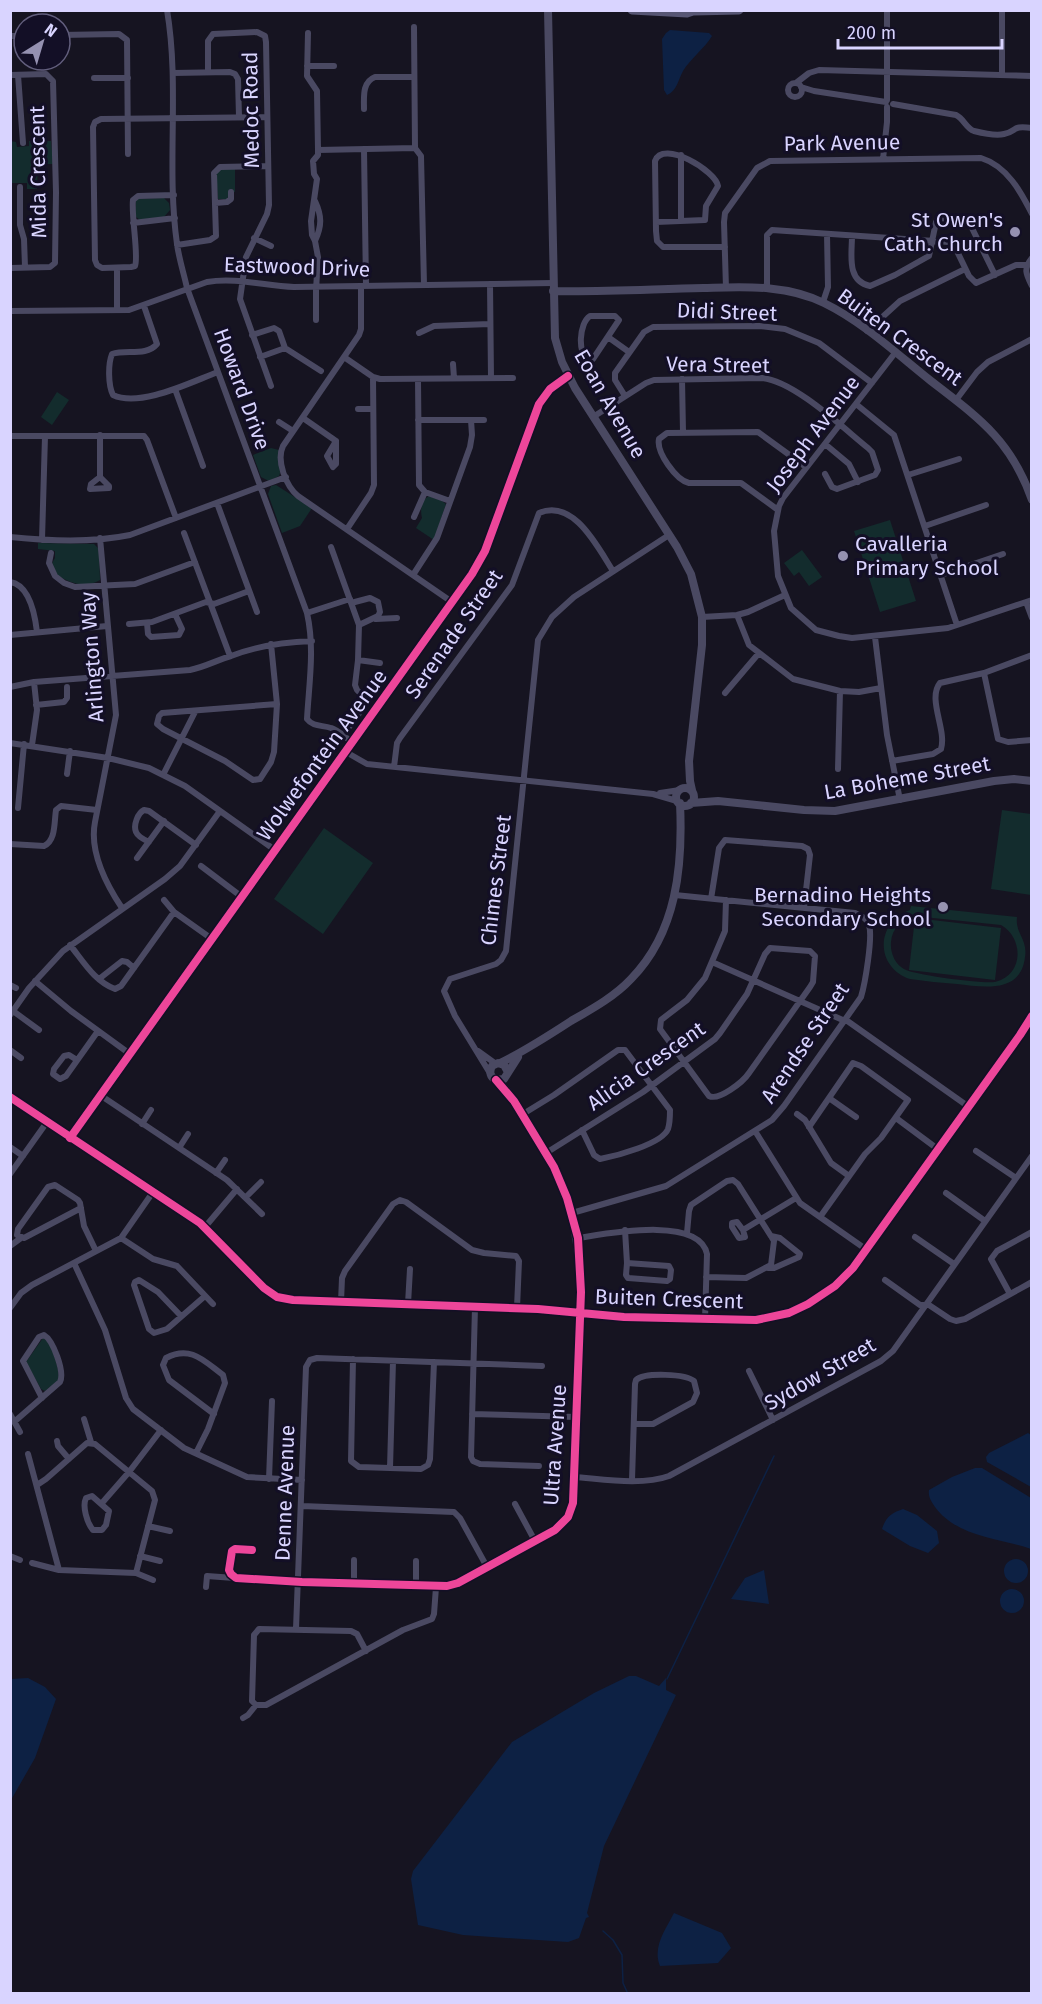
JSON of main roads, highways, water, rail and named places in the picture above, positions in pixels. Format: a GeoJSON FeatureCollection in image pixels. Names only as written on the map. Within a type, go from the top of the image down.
{"type":"FeatureCollection","features":[{"type":"Feature","properties":{"kind":"main road"},"geometry":{"type":"LineString","coordinates":[[632,10],[687,13],[739,10]]}},
{"type":"Feature","properties":{"kind":"water"},"geometry":{"type":"Polygon","coordinates":[[[670,30],[709,33],[712,36],[686,66],[677,85],[667,95],[664,90],[662,39],[670,30]]]}},
{"type":"Feature","properties":{"kind":"water"},"geometry":{"type":"Polygon","coordinates":[[[1028,1433],[1031,1435],[1031,1487],[987,1462],[986,1457],[989,1453],[1028,1433]]]}},
{"type":"Feature","properties":{"kind":"water"},"geometry":{"type":"Polygon","coordinates":[[[975,1468],[982,1468],[1031,1498],[1031,1549],[967,1531],[944,1517],[935,1507],[929,1497],[929,1490],[952,1477],[975,1468]]]}},
{"type":"Feature","properties":{"kind":"water"},"geometry":{"type":"Polygon","coordinates":[[[903,1509],[917,1515],[937,1531],[939,1543],[928,1553],[910,1546],[882,1529],[890,1516],[903,1509]]]}},
{"type":"Feature","properties":{"kind":"water"},"geometry":{"type":"Polygon","coordinates":[[[1016,1559],[1024,1563],[1028,1571],[1024,1579],[1016,1583],[1008,1579],[1004,1571],[1008,1563],[1016,1559]]]}},
{"type":"Feature","properties":{"kind":"water"},"geometry":{"type":"Polygon","coordinates":[[[764,1570],[769,1604],[731,1599],[745,1578],[764,1570]]]}},
{"type":"Feature","properties":{"kind":"water"},"geometry":{"type":"Polygon","coordinates":[[[1012,1589],[1020,1593],[1024,1601],[1020,1609],[1012,1613],[1004,1609],[1000,1601],[1004,1593],[1012,1589]]]}},
{"type":"Feature","properties":{"kind":"water"},"geometry":{"type":"Polygon","coordinates":[[[629,1676],[636,1676],[659,1686],[666,1678],[666,1690],[676,1695],[604,1846],[587,1913],[589,1917],[586,1918],[579,1938],[568,1942],[463,1935],[418,1925],[411,1879],[413,1871],[512,1742],[594,1693],[629,1676]]]}},
{"type":"Feature","properties":{"kind":"water"},"geometry":{"type":"Polygon","coordinates":[[[28,1678],[45,1687],[56,1699],[35,1758],[11,1800],[11,1679],[28,1678]]]}},
{"type":"Feature","properties":{"kind":"water"},"geometry":{"type":"Polygon","coordinates":[[[674,1913],[722,1933],[731,1948],[718,1963],[660,1966],[659,1945],[674,1913]]]}},
{"type":"Feature","properties":{"kind":"waterway"},"geometry":{"type":"LineString","coordinates":[[667,1679],[774,1456]]}},
{"type":"Feature","properties":{"kind":"waterway"},"geometry":{"type":"LineString","coordinates":[[603,1931],[613,1940],[622,1955],[623,1983],[628,1994]]}},
{"type":"Feature","properties":{"kind":"place","name":"St Owen's Cath. Church"},"geometry":{"type":"Point","coordinates":[1015,232]}},
{"type":"Feature","properties":{"kind":"place","name":"Cavalleria Primary School"},"geometry":{"type":"Point","coordinates":[843,556]}},
{"type":"Feature","properties":{"kind":"place","name":"Bernadino Heights Secondary School"},"geometry":{"type":"Point","coordinates":[943,907]}}]}
